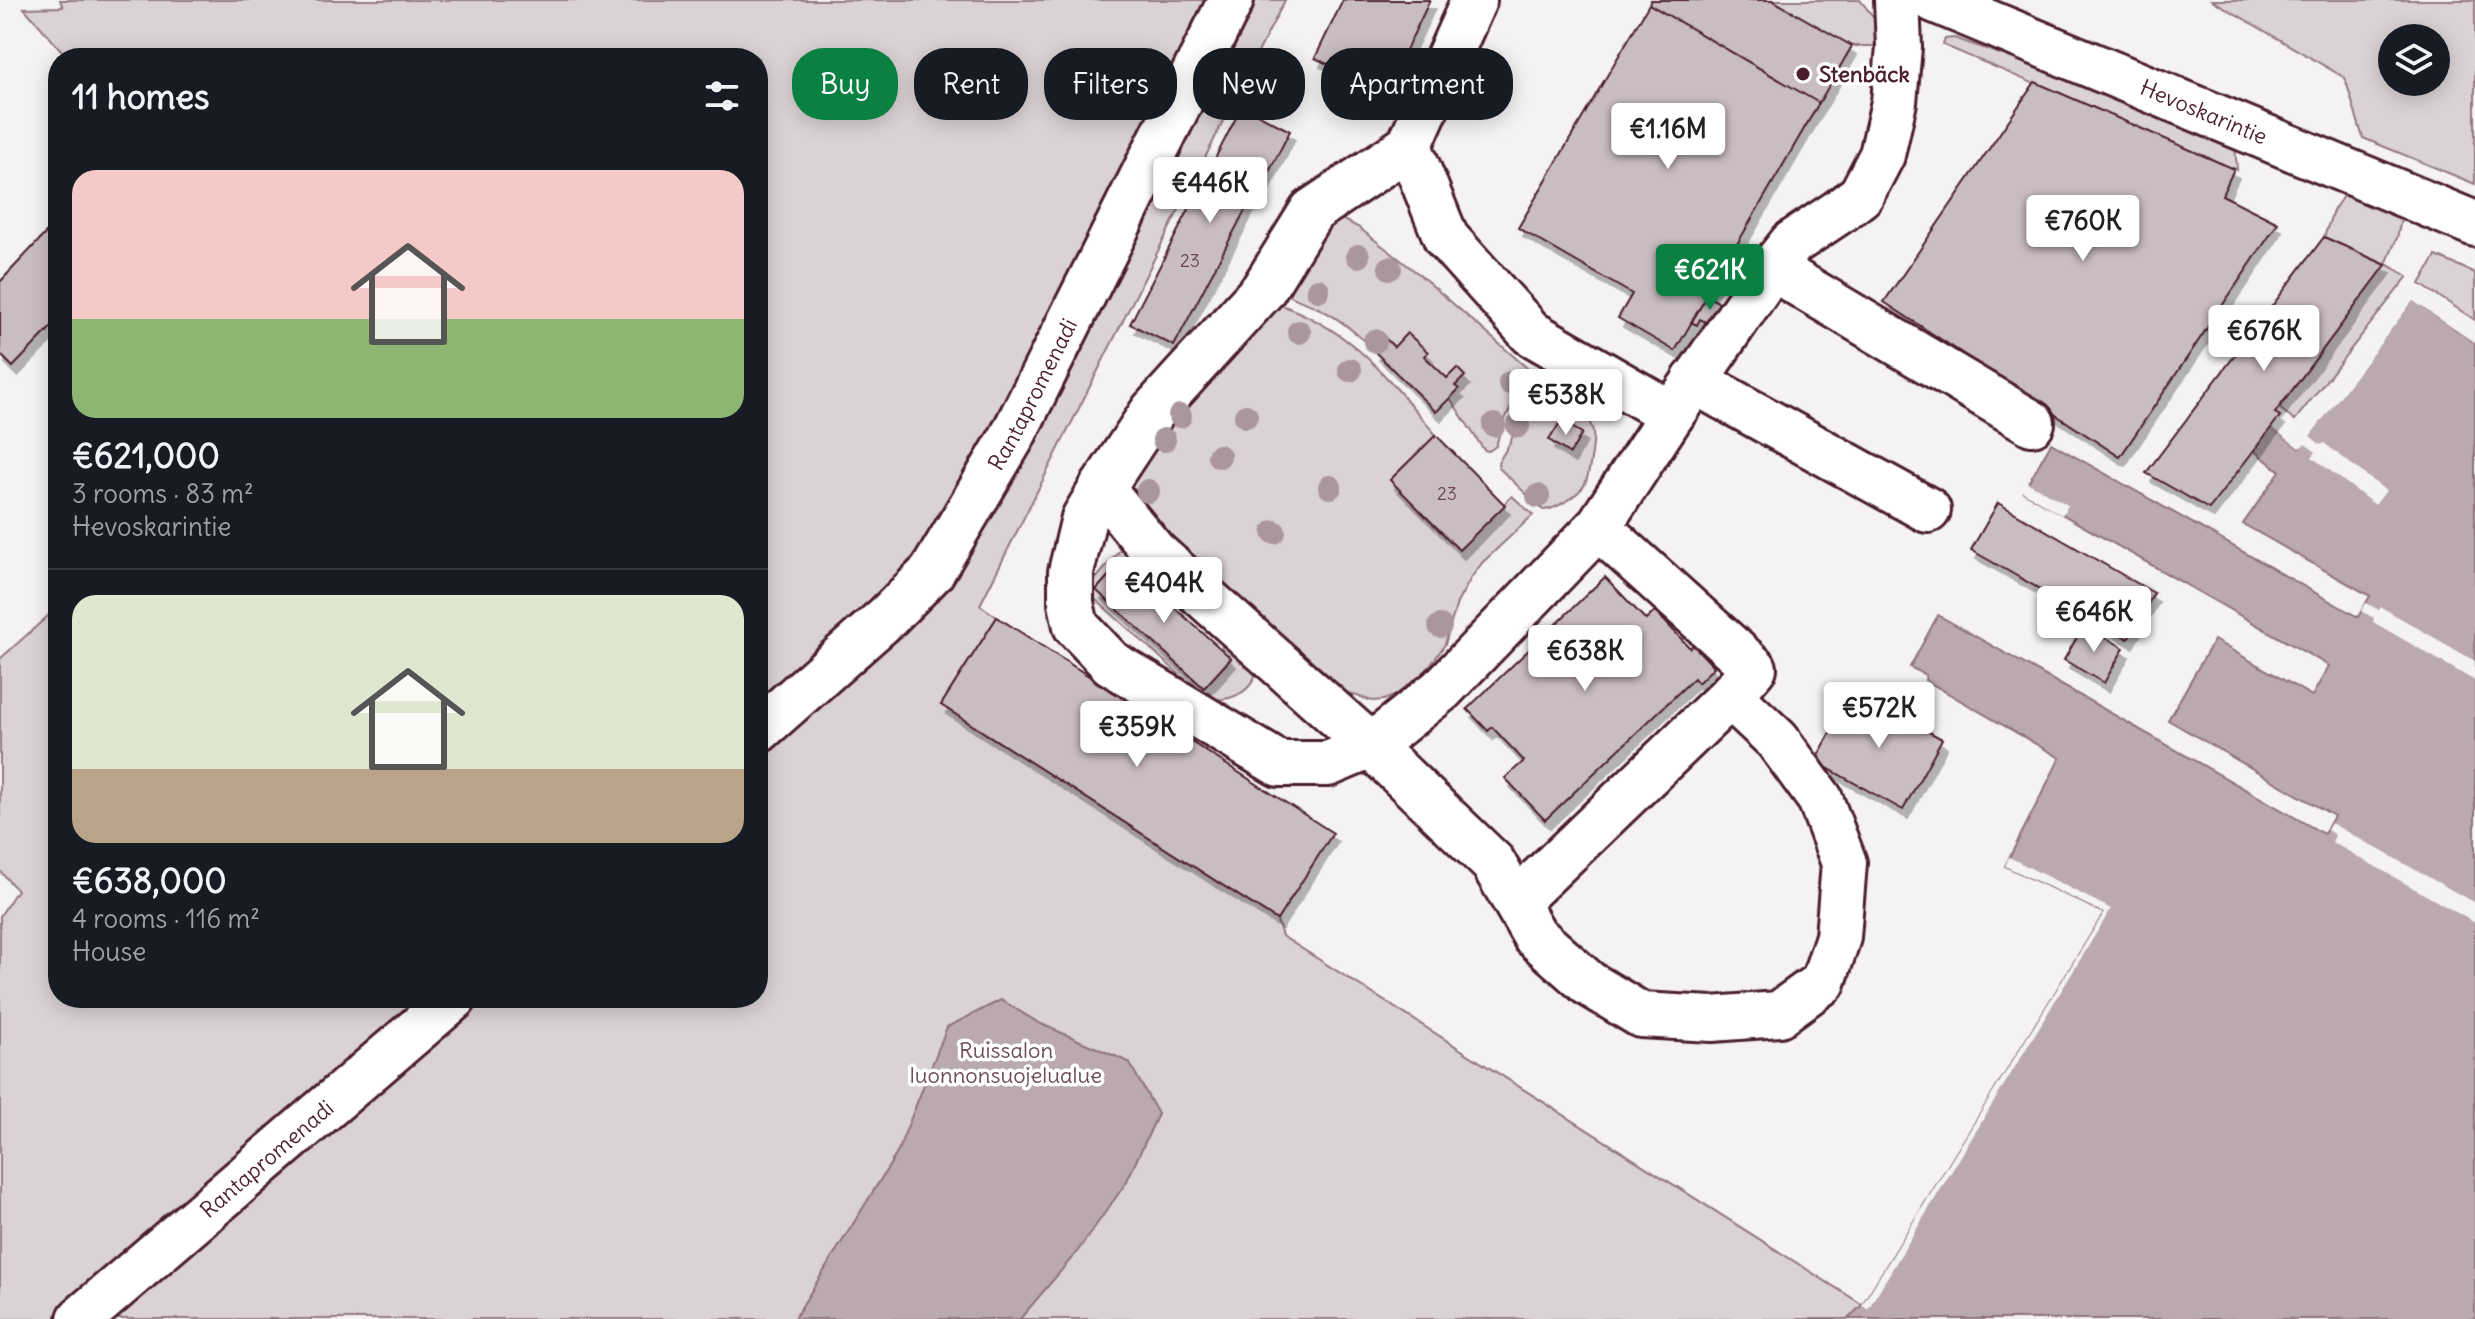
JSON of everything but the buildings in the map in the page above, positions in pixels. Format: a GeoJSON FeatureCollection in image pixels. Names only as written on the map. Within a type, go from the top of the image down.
{"type":"FeatureCollection","features":[{"type":"Feature","properties":{"kind":"street","name":"Rantapromenadi"},"geometry":{"type":"LineString","coordinates":[[768,722],[887,617],[932,572],[1012,437],[1231,0]]}},
{"type":"Feature","properties":{"kind":"street"},"geometry":{"type":"LineString","coordinates":[[1474,0],[1409,146],[1312,211],[1263,290],[1153,411],[1084,518],[1071,572],[1071,603],[1076,626],[1111,663],[1279,764],[1328,764],[1371,746],[1442,689],[1598,527],[1772,268],[1792,243],[1861,195],[1882,155],[1895,88],[1899,47],[1897,0]]}},
{"type":"Feature","properties":{"kind":"street","name":"Hevoskarintie"},"geometry":{"type":"LineString","coordinates":[[1934,0],[2475,224]]}},
{"type":"Feature","properties":{"kind":"street"},"geometry":{"type":"LineString","coordinates":[[1409,146],[1446,238],[1531,333],[1683,398],[1928,510]]}},
{"type":"Feature","properties":{"kind":"street"},"geometry":{"type":"LineString","coordinates":[[1772,268],[2032,423]]}},
{"type":"Feature","properties":{"kind":"street"},"geometry":{"type":"LineString","coordinates":[[1102,488],[1154,552],[1371,746],[1493,863],[1535,936],[1588,983],[1641,1015],[1712,1019],[1779,1014],[1823,982],[1838,937],[1844,863],[1820,799],[1777,740],[1730,696]]}},
{"type":"Feature","properties":{"kind":"street"},"geometry":{"type":"LineString","coordinates":[[1516,902],[1730,696],[1754,668],[1598,527]]}},
{"type":"Feature","properties":{"kind":"street","name":"Rantapromenadi"},"geometry":{"type":"LineString","coordinates":[[80,1319],[442,1008]]}},
{"type":"Feature","properties":{"kind":"green space","name":"Ruissalon luonnonsuojelualue"},"geometry":{"type":"Polygon","coordinates":[[[60,0],[1218,0],[1210,48],[1193,48],[1193,120],[1224,120],[980,605],[997,617],[941,705],[1277,920],[1282,936],[1885,1319],[0,1319],[0,916],[17,890],[0,871],[0,659],[48,616],[48,1008],[768,1008],[768,48],[59,48],[24,8],[63,7],[60,0]]]}},
{"type":"Feature","properties":{"kind":"green space"},"geometry":{"type":"Polygon","coordinates":[[[1250,0],[1285,0],[1260,48],[1229,48],[1250,0]]]}},
{"type":"Feature","properties":{"kind":"green space"},"geometry":{"type":"Polygon","coordinates":[[[1772,0],[1860,0],[1887,34],[1885,46],[1852,46],[1772,0]]]}},
{"type":"Feature","properties":{"kind":"green space"},"geometry":{"type":"Polygon","coordinates":[[[2212,0],[2475,0],[2475,184],[2363,138],[2345,78],[2212,0]]]}},
{"type":"Feature","properties":{"kind":"green space"},"geometry":{"type":"Polygon","coordinates":[[[1954,38],[2041,68],[2235,145],[2237,170],[1943,45],[1945,39],[1954,38]]]}},
{"type":"Feature","properties":{"kind":"green space"},"geometry":{"type":"Polygon","coordinates":[[[2345,193],[2402,215],[2386,264],[2408,276],[2295,420],[2279,408],[2386,265],[2324,237],[2333,211],[2345,193]]]}},
{"type":"Feature","properties":{"kind":"green space"},"geometry":{"type":"Polygon","coordinates":[[[1335,216],[1358,227],[1420,275],[1534,374],[1510,408],[1496,446],[1489,451],[1484,450],[1450,398],[1458,390],[1424,356],[1427,352],[1408,334],[1394,347],[1386,339],[1374,351],[1333,317],[1284,292],[1335,216]]]}},
{"type":"Feature","properties":{"kind":"green space"},"geometry":{"type":"Polygon","coordinates":[[[2436,256],[2475,273],[2475,320],[2420,284],[2436,256]]]}},
{"type":"Feature","properties":{"kind":"green space"},"geometry":{"type":"Polygon","coordinates":[[[1276,303],[1303,314],[1347,341],[1383,374],[1436,435],[1390,480],[1459,549],[1512,496],[1533,515],[1482,563],[1471,578],[1457,603],[1445,644],[1431,665],[1404,692],[1384,700],[1372,701],[1333,688],[1141,524],[1133,501],[1131,479],[1134,462],[1276,303]]]}},
{"type":"Feature","properties":{"kind":"green space"},"geometry":{"type":"Polygon","coordinates":[[[1548,384],[1585,415],[1592,428],[1593,439],[1585,484],[1566,501],[1543,510],[1499,468],[1498,463],[1511,441],[1520,411],[1538,385],[1548,384]]]}},
{"type":"Feature","properties":{"kind":"green space"},"geometry":{"type":"Polygon","coordinates":[[[1119,551],[1130,551],[1145,559],[1134,571],[1122,561],[1096,590],[1204,687],[1231,659],[1220,649],[1233,635],[1258,666],[1247,689],[1225,699],[1207,699],[1086,591],[1119,551]]]}},
{"type":"Feature","properties":{"kind":"shaded area"},"geometry":{"type":"Polygon","coordinates":[[[2413,300],[2475,343],[2475,1319],[1848,1319],[1862,1305],[2104,913],[2005,866],[2060,758],[1925,680],[1926,675],[1910,667],[1938,615],[2324,834],[2334,816],[2168,720],[2214,640],[2312,696],[2329,666],[2023,492],[2051,443],[2358,617],[2370,596],[2243,524],[2280,471],[2254,451],[2271,427],[2299,448],[2413,300]]]}},
{"type":"Feature","properties":{"kind":"shaded area"},"geometry":{"type":"Polygon","coordinates":[[[1001,1000],[1039,1023],[1129,1062],[1158,1114],[1126,1183],[1077,1252],[1020,1319],[794,1319],[897,1153],[947,1027],[1001,1000]]]}},
{"type":"Feature","properties":{"kind":"pier"},"geometry":{"type":"Polygon","coordinates":[[[2411,297],[2416,297],[2475,338],[2475,343],[2413,301],[2310,436],[2321,445],[2324,443],[2386,491],[2375,505],[2312,457],[2316,452],[2305,444],[2299,448],[2271,427],[2274,424],[2299,443],[2411,297]]]}},
{"type":"Feature","properties":{"kind":"pier"},"geometry":{"type":"Polygon","coordinates":[[[2025,481],[2068,505],[2062,515],[2020,490],[2025,481]]]}},
{"type":"Feature","properties":{"kind":"pier"},"geometry":{"type":"Polygon","coordinates":[[[2366,603],[2379,610],[2381,607],[2475,661],[2475,681],[2373,622],[2374,618],[2361,611],[2366,603]]]}},
{"type":"Feature","properties":{"kind":"pier"},"geometry":{"type":"Polygon","coordinates":[[[2331,823],[2475,903],[2475,923],[2332,842],[2335,835],[2327,830],[2331,823]]]}},
{"type":"Feature","properties":{"kind":"pier"},"geometry":{"type":"Polygon","coordinates":[[[2009,857],[2111,909],[1868,1309],[1862,1305],[2104,913],[2005,866],[2009,857]]]}},
{"type":"Feature","properties":{"kind":"place","name":"Stenbäck"},"geometry":{"type":"Point","coordinates":[1803,74]}}]}
